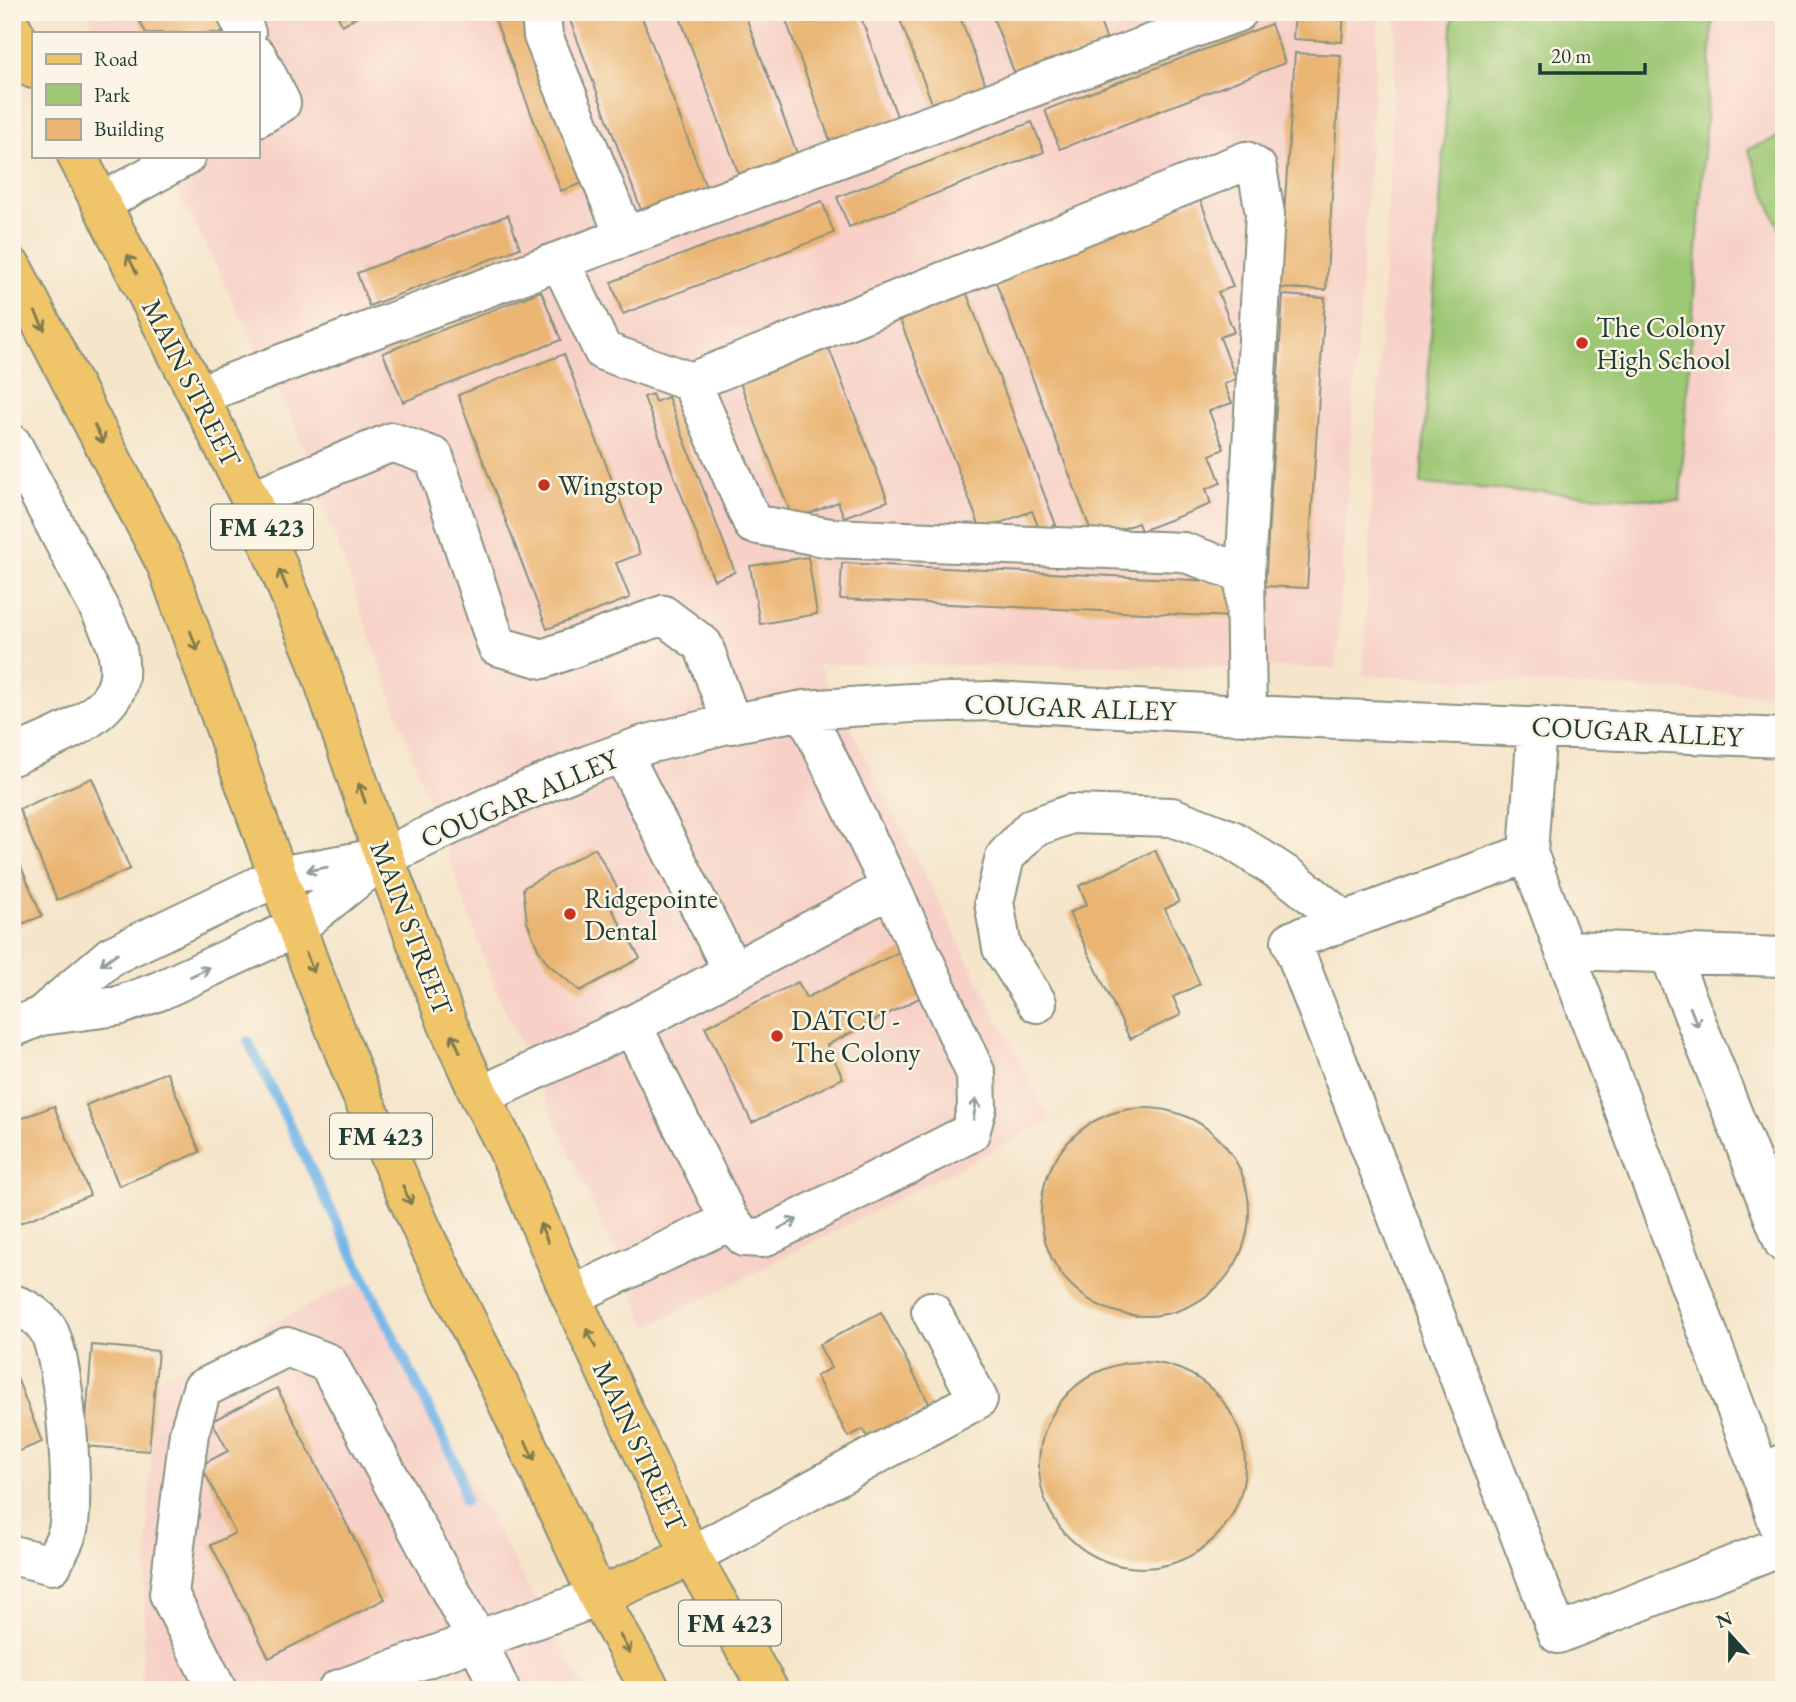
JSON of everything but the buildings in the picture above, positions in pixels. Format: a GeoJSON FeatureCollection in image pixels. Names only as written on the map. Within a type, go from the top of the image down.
{"type":"FeatureCollection","features":[{"type":"Feature","properties":{"kind":"main road"},"geometry":{"type":"LineString","coordinates":[[12,28],[32,67]]}},
{"type":"Feature","properties":{"kind":"main road","name":"MAIN STREET"},"geometry":{"type":"LineString","coordinates":[[78,158],[251,500],[315,656],[384,857],[448,1025],[480,1096],[507,1148],[571,1296],[691,1556],[769,1690]]}},
{"type":"Feature","properties":{"kind":"main road","name":"FM 423"},"geometry":{"type":"LineString","coordinates":[[12,267],[167,565],[297,927],[359,1089],[428,1243],[501,1389],[598,1598],[651,1690]]}},
{"type":"Feature","properties":{"kind":"main road"},"geometry":{"type":"LineString","coordinates":[[598,1598],[691,1556]]}},
{"type":"Feature","properties":{"kind":"street"},"geometry":{"type":"LineString","coordinates":[[236,12],[246,32]]}},
{"type":"Feature","properties":{"kind":"street"},"geometry":{"type":"LineString","coordinates":[[541,12],[543,36],[625,237]]}},
{"type":"Feature","properties":{"kind":"street"},"geometry":{"type":"LineString","coordinates":[[199,395],[1238,12]]}},
{"type":"Feature","properties":{"kind":"street"},"geometry":{"type":"LineString","coordinates":[[259,59],[281,103],[259,116]]}},
{"type":"Feature","properties":{"kind":"street"},"geometry":{"type":"LineString","coordinates":[[101,203],[183,158]]}},
{"type":"Feature","properties":{"kind":"street"},"geometry":{"type":"LineString","coordinates":[[559,261],[603,351],[691,382],[1246,161],[1257,168],[1265,214],[1245,574],[1247,715]]}},
{"type":"Feature","properties":{"kind":"street"},"geometry":{"type":"LineString","coordinates":[[691,382],[753,524],[830,538],[1183,552],[1245,574]]}},
{"type":"Feature","properties":{"kind":"street"},"geometry":{"type":"LineString","coordinates":[[251,500],[392,442],[433,457],[497,646],[543,659],[663,615],[702,645],[732,724]]}},
{"type":"Feature","properties":{"kind":"street"},"geometry":{"type":"LineString","coordinates":[[12,443],[89,590],[116,647],[120,665],[119,681],[114,693],[100,712],[79,725],[12,756]]}},
{"type":"Feature","properties":{"kind":"street","name":"COUGAR ALLEY"},"geometry":{"type":"LineString","coordinates":[[384,857],[497,803],[644,745],[804,710],[993,701],[1247,715],[1784,738]]}},
{"type":"Feature","properties":{"kind":"street"},"geometry":{"type":"LineString","coordinates":[[632,1024],[730,1221],[745,1237],[762,1238],[970,1133],[977,1107],[976,1074],[891,888],[804,710]]}},
{"type":"Feature","properties":{"kind":"street"},"geometry":{"type":"LineString","coordinates":[[1537,726],[1528,853],[1773,1472],[1784,1540]]}},
{"type":"Feature","properties":{"kind":"street"},"geometry":{"type":"LineString","coordinates":[[622,753],[733,972]]}},
{"type":"Feature","properties":{"kind":"street"},"geometry":{"type":"LineString","coordinates":[[1037,1003],[1002,948],[993,902],[1005,857],[1032,828],[1071,814],[1172,817],[1232,839],[1292,879],[1344,921]]}},
{"type":"Feature","properties":{"kind":"street"},"geometry":{"type":"LineString","coordinates":[[1528,853],[1291,941],[1558,1634],[1784,1545]]}},
{"type":"Feature","properties":{"kind":"street"},"geometry":{"type":"LineString","coordinates":[[27,1022],[111,956],[279,876],[384,857]]}},
{"type":"Feature","properties":{"kind":"street"},"geometry":{"type":"LineString","coordinates":[[27,1022],[118,1006],[159,991],[297,927],[384,857]]}},
{"type":"Feature","properties":{"kind":"street"},"geometry":{"type":"LineString","coordinates":[[480,1096],[632,1024],[891,888]]}},
{"type":"Feature","properties":{"kind":"street"},"geometry":{"type":"LineString","coordinates":[[1566,950],[1784,957]]}},
{"type":"Feature","properties":{"kind":"street"},"geometry":{"type":"LineString","coordinates":[[1669,953],[1784,1243]]}},
{"type":"Feature","properties":{"kind":"street"},"geometry":{"type":"LineString","coordinates":[[571,1296],[730,1221]]}},
{"type":"Feature","properties":{"kind":"street"},"geometry":{"type":"LineString","coordinates":[[12,1304],[31,1312],[47,1329],[57,1360],[65,1409],[70,1495],[67,1532],[52,1564],[12,1555]]}},
{"type":"Feature","properties":{"kind":"street"},"geometry":{"type":"LineString","coordinates":[[691,1556],[978,1399],[931,1311]]}},
{"type":"Feature","properties":{"kind":"street"},"geometry":{"type":"LineString","coordinates":[[217,1690],[169,1594],[189,1433],[202,1389],[287,1347],[328,1363],[477,1640],[500,1690]]}},
{"type":"Feature","properties":{"kind":"street"},"geometry":{"type":"LineString","coordinates":[[337,1690],[598,1598]]}},
{"type":"Feature","properties":{"kind":"shaded area"},"geometry":{"type":"Polygon","coordinates":[[[87,12],[1379,12],[1336,668],[818,664],[1050,1121],[648,1327],[496,990],[293,420],[161,158],[259,158],[259,32],[97,32],[87,12]]]}},
{"type":"Feature","properties":{"kind":"shaded area","name":"The Colony High School"},"geometry":{"type":"Polygon","coordinates":[[[1397,12],[1784,12],[1784,696],[1363,675],[1397,12]]]}},
{"type":"Feature","properties":{"kind":"shaded area"},"geometry":{"type":"Polygon","coordinates":[[[359,1281],[585,1690],[141,1690],[154,1380],[359,1281]]]}},
{"type":"Feature","properties":{"kind":"green space"},"geometry":{"type":"Polygon","coordinates":[[[1453,12],[1616,12],[1713,18],[1680,501],[1421,484],[1453,12]]]}},
{"type":"Feature","properties":{"kind":"green space"},"geometry":{"type":"Polygon","coordinates":[[[1784,135],[1784,241],[1748,149],[1784,135]]]}},
{"type":"Feature","properties":{"kind":"waterway"},"geometry":{"type":"LineString","coordinates":[[248,1041],[459,1470],[465,1502]]}},
{"type":"Feature","properties":{"kind":"place","name":"The Colony High School"},"geometry":{"type":"Point","coordinates":[1582,343]}},
{"type":"Feature","properties":{"kind":"place","name":"Wingstop"},"geometry":{"type":"Point","coordinates":[544,485]}},
{"type":"Feature","properties":{"kind":"place","name":"Ridgepointe Dental"},"geometry":{"type":"Point","coordinates":[570,914]}},
{"type":"Feature","properties":{"kind":"place","name":"DATCU - The Colony"},"geometry":{"type":"Point","coordinates":[777,1036]}}]}
